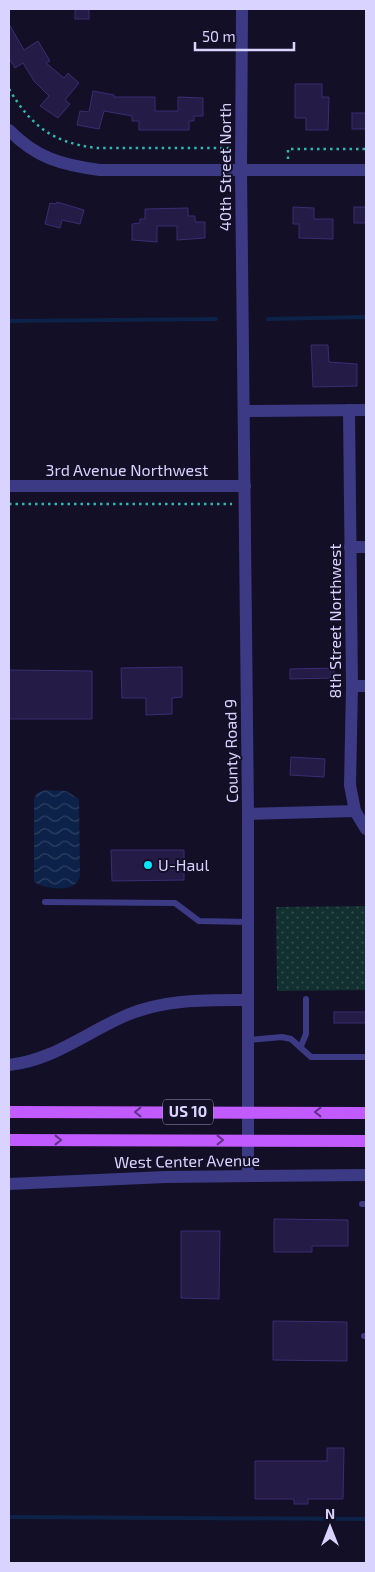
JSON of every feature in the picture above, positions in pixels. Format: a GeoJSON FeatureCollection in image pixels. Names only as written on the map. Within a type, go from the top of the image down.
{"type":"FeatureCollection","features":[{"type":"Feature","properties":{"kind":"main road","name":"US 10"},"geometry":{"type":"LineString","coordinates":[[9,1112],[366,1113]]}},
{"type":"Feature","properties":{"kind":"main road","name":"US 10"},"geometry":{"type":"LineString","coordinates":[[9,1140],[366,1141]]}},
{"type":"Feature","properties":{"kind":"street","name":"40th Street North"},"geometry":{"type":"LineString","coordinates":[[242,9],[241,170],[243,326]]}},
{"type":"Feature","properties":{"kind":"street"},"geometry":{"type":"LineString","coordinates":[[9,130],[26,146],[48,158],[73,166],[100,170],[366,170]]}},
{"type":"Feature","properties":{"kind":"street","name":"County Road 9"},"geometry":{"type":"LineString","coordinates":[[243,326],[248,814],[248,1176]]}},
{"type":"Feature","properties":{"kind":"street","name":"8th Street Northwest"},"geometry":{"type":"LineString","coordinates":[[349,410],[352,686],[350,785],[355,812],[366,829]]}},
{"type":"Feature","properties":{"kind":"street"},"geometry":{"type":"LineString","coordinates":[[244,411],[366,410]]}},
{"type":"Feature","properties":{"kind":"street","name":"3rd Avenue Northwest"},"geometry":{"type":"LineString","coordinates":[[9,486],[245,486]]}},
{"type":"Feature","properties":{"kind":"street"},"geometry":{"type":"LineString","coordinates":[[350,548],[366,548]]}},
{"type":"Feature","properties":{"kind":"street"},"geometry":{"type":"LineString","coordinates":[[352,686],[366,686]]}},
{"type":"Feature","properties":{"kind":"street"},"geometry":{"type":"LineString","coordinates":[[248,814],[355,812]]}},
{"type":"Feature","properties":{"kind":"street"},"geometry":{"type":"LineString","coordinates":[[9,1065],[28,1063],[50,1055],[107,1024],[153,1006],[200,1000],[248,1000]]}},
{"type":"Feature","properties":{"kind":"street","name":"West Center Avenue"},"geometry":{"type":"LineString","coordinates":[[9,1184],[248,1176],[366,1175]]}},
{"type":"Feature","properties":{"kind":"lane"},"geometry":{"type":"LineString","coordinates":[[45,902],[175,903],[199,921],[248,922]]}},
{"type":"Feature","properties":{"kind":"lane"},"geometry":{"type":"LineString","coordinates":[[301,1046],[306,1034],[306,999]]}},
{"type":"Feature","properties":{"kind":"lane"},"geometry":{"type":"LineString","coordinates":[[248,1040],[282,1037],[291,1039],[311,1057],[366,1057]]}},
{"type":"Feature","properties":{"kind":"path"},"geometry":{"type":"LineString","coordinates":[[9,90],[28,119],[47,133],[81,146],[97,148],[241,148]]}},
{"type":"Feature","properties":{"kind":"path"},"geometry":{"type":"LineString","coordinates":[[288,170],[288,149],[366,149]]}},
{"type":"Feature","properties":{"kind":"path"},"geometry":{"type":"LineString","coordinates":[[9,504],[245,504]]}},
{"type":"Feature","properties":{"kind":"green space"},"geometry":{"type":"Polygon","coordinates":[[[366,906],[366,990],[277,991],[276,907],[366,906]]]}},
{"type":"Feature","properties":{"kind":"water"},"geometry":{"type":"Polygon","coordinates":[[[45,790],[66,791],[79,799],[80,876],[73,886],[67,888],[45,887],[34,882],[34,799],[37,793],[45,790]]]}},
{"type":"Feature","properties":{"kind":"building"},"geometry":{"type":"Polygon","coordinates":[[[75,9],[89,9],[89,19],[75,19],[75,9]]]}},
{"type":"Feature","properties":{"kind":"building"},"geometry":{"type":"Polygon","coordinates":[[[9,24],[24,50],[38,41],[50,61],[46,63],[64,78],[68,73],[79,83],[65,100],[70,104],[58,118],[40,106],[49,96],[34,81],[23,63],[15,68],[9,58],[9,24]]]}},
{"type":"Feature","properties":{"kind":"building"},"geometry":{"type":"Polygon","coordinates":[[[295,84],[322,84],[322,97],[329,97],[328,130],[306,130],[306,118],[295,118],[295,84]]]}},
{"type":"Feature","properties":{"kind":"building"},"geometry":{"type":"Polygon","coordinates":[[[93,91],[114,95],[114,97],[155,97],[155,111],[178,111],[178,97],[203,98],[203,116],[194,116],[194,121],[189,121],[189,130],[139,130],[139,121],[132,121],[132,116],[104,111],[99,129],[77,125],[80,111],[89,112],[93,91]]]}},
{"type":"Feature","properties":{"kind":"building"},"geometry":{"type":"Polygon","coordinates":[[[352,113],[366,113],[366,129],[352,129],[352,113]]]}},
{"type":"Feature","properties":{"kind":"building"},"geometry":{"type":"Polygon","coordinates":[[[57,202],[84,210],[80,224],[62,220],[60,228],[45,224],[50,203],[56,204],[57,202]]]}},
{"type":"Feature","properties":{"kind":"building"},"geometry":{"type":"Polygon","coordinates":[[[293,207],[314,208],[314,219],[333,219],[333,239],[299,238],[299,224],[293,224],[293,207]]]}},
{"type":"Feature","properties":{"kind":"building"},"geometry":{"type":"Polygon","coordinates":[[[354,207],[366,207],[366,223],[354,223],[354,207]]]}},
{"type":"Feature","properties":{"kind":"building"},"geometry":{"type":"Polygon","coordinates":[[[188,208],[188,216],[195,216],[195,222],[205,222],[205,238],[177,240],[177,226],[157,226],[157,242],[132,240],[132,224],[140,223],[140,219],[145,219],[145,209],[188,208]]]}},
{"type":"Feature","properties":{"kind":"building"},"geometry":{"type":"Polygon","coordinates":[[[311,345],[328,345],[329,362],[357,364],[357,386],[313,387],[311,345]]]}},
{"type":"Feature","properties":{"kind":"building"},"geometry":{"type":"Polygon","coordinates":[[[182,667],[182,697],[172,698],[172,714],[146,715],[146,698],[122,698],[121,668],[182,667]]]}},
{"type":"Feature","properties":{"kind":"building"},"geometry":{"type":"Polygon","coordinates":[[[334,668],[334,678],[290,679],[290,669],[334,668]]]}},
{"type":"Feature","properties":{"kind":"building"},"geometry":{"type":"Polygon","coordinates":[[[9,670],[92,671],[92,719],[9,719],[9,670]]]}},
{"type":"Feature","properties":{"kind":"building"},"geometry":{"type":"Polygon","coordinates":[[[291,757],[325,759],[324,777],[290,775],[291,757]]]}},
{"type":"Feature","properties":{"kind":"building","name":"U-Haul"},"geometry":{"type":"Polygon","coordinates":[[[111,850],[184,850],[184,880],[112,881],[111,850]]]}},
{"type":"Feature","properties":{"kind":"building"},"geometry":{"type":"Polygon","coordinates":[[[334,1012],[366,1012],[366,1023],[334,1023],[334,1012]]]}},
{"type":"Feature","properties":{"kind":"building"},"geometry":{"type":"Polygon","coordinates":[[[274,1219],[348,1220],[348,1246],[312,1246],[312,1252],[274,1252],[274,1219]]]}},
{"type":"Feature","properties":{"kind":"building"},"geometry":{"type":"Polygon","coordinates":[[[181,1231],[220,1231],[219,1299],[181,1298],[181,1231]]]}},
{"type":"Feature","properties":{"kind":"building"},"geometry":{"type":"Polygon","coordinates":[[[273,1321],[347,1322],[347,1361],[273,1360],[273,1321]]]}},
{"type":"Feature","properties":{"kind":"building"},"geometry":{"type":"Polygon","coordinates":[[[327,1448],[344,1448],[343,1499],[308,1499],[308,1504],[294,1504],[294,1499],[255,1499],[255,1461],[327,1461],[327,1448]]]}},
{"type":"Feature","properties":{"kind":"waterway"},"geometry":{"type":"LineString","coordinates":[[268,319],[366,317]]}},
{"type":"Feature","properties":{"kind":"waterway"},"geometry":{"type":"LineString","coordinates":[[9,321],[216,319]]}},
{"type":"Feature","properties":{"kind":"waterway"},"geometry":{"type":"LineString","coordinates":[[9,1517],[366,1519]]}},
{"type":"Feature","properties":{"kind":"place","name":"U-Haul"},"geometry":{"type":"Point","coordinates":[148,865]}}]}
